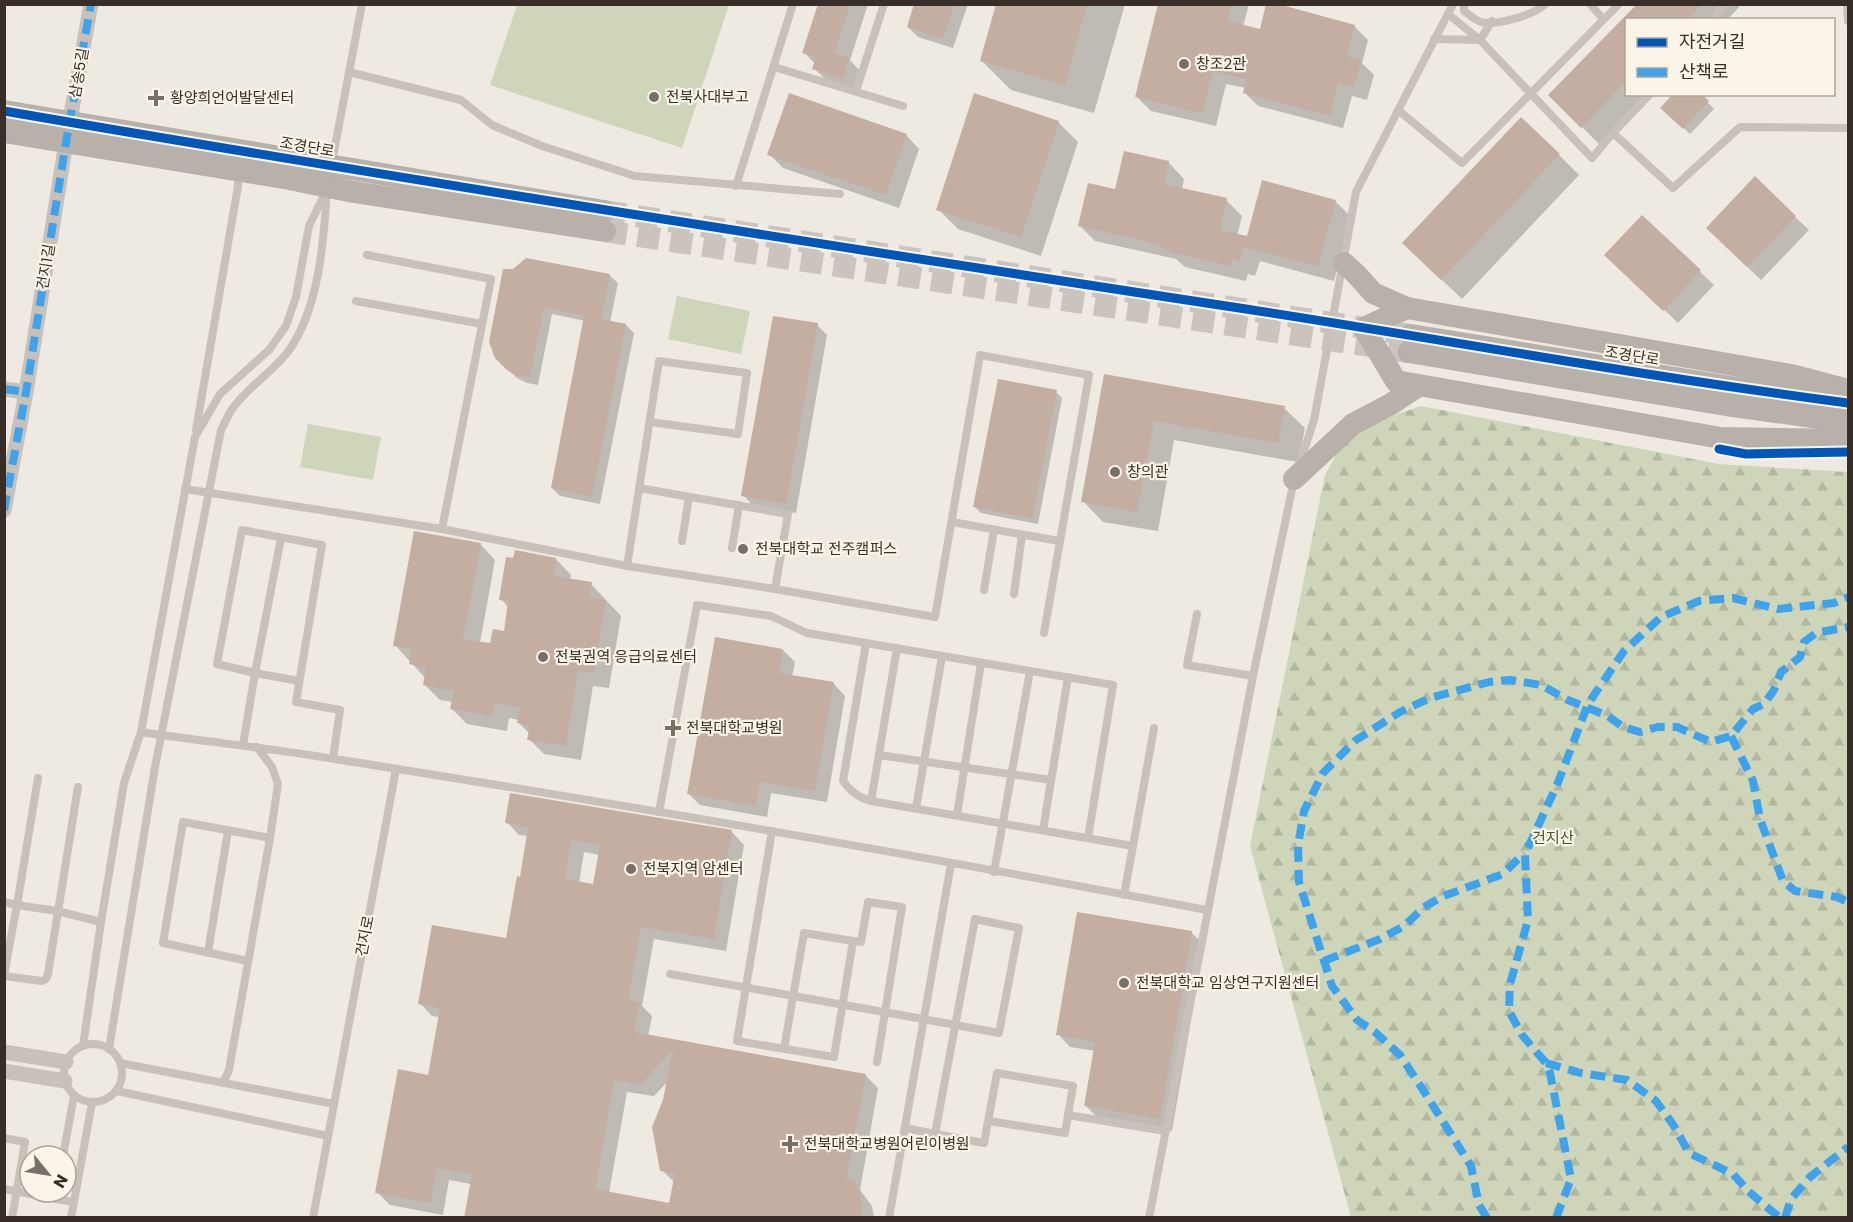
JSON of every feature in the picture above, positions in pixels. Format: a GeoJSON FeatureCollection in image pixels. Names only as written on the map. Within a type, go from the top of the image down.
{"type":"FeatureCollection","features":[{"type":"Feature","properties":{"kind":"street","name":"삼송5길"},"geometry":{"type":"LineString","coordinates":[[68,132],[91,4]]}},
{"type":"Feature","properties":{"kind":"street","name":"조경단로"},"geometry":{"type":"LineString","coordinates":[[4,111],[68,132],[238,171],[330,177]]}},
{"type":"Feature","properties":{"kind":"street","name":"조경단로"},"geometry":{"type":"LineString","coordinates":[[4,132],[68,132],[604,221]]}},
{"type":"Feature","properties":{"kind":"street","name":"건지1길"},"geometry":{"type":"LineString","coordinates":[[4,510],[26,392],[68,132]]}},
{"type":"Feature","properties":{"kind":"street"},"geometry":{"type":"LineString","coordinates":[[1344,263],[1373,293],[1407,308],[1791,375],[1848,390]]}},
{"type":"Feature","properties":{"kind":"street"},"geometry":{"type":"LineString","coordinates":[[1407,308],[1364,328],[1396,381],[1721,438],[1848,440]]}},
{"type":"Feature","properties":{"kind":"street","name":"조경단로"},"geometry":{"type":"LineString","coordinates":[[1848,403],[1410,343],[1726,405],[1848,422]]}},
{"type":"Feature","properties":{"kind":"street"},"geometry":{"type":"LineString","coordinates":[[1294,479],[1353,424],[1418,386]]}},
{"type":"Feature","properties":{"kind":"street"},"geometry":{"type":"LineString","coordinates":[[4,388],[26,392]]}},
{"type":"Feature","properties":{"kind":"street"},"geometry":{"type":"LineString","coordinates":[[4,1052],[66,1062]]}},
{"type":"Feature","properties":{"kind":"street"},"geometry":{"type":"LineString","coordinates":[[4,1071],[64,1081]]}},
{"type":"Feature","properties":{"kind":"lane"},"geometry":{"type":"LineString","coordinates":[[109,1049],[162,735],[221,430],[232,409],[287,352],[305,324],[315,285],[330,177],[362,4]]}},
{"type":"Feature","properties":{"kind":"lane"},"geometry":{"type":"LineString","coordinates":[[736,186],[793,4]]}},
{"type":"Feature","properties":{"kind":"lane"},"geometry":{"type":"LineString","coordinates":[[856,91],[884,4]]}},
{"type":"Feature","properties":{"kind":"lane"},"geometry":{"type":"LineString","coordinates":[[1149,1218],[1253,676],[1294,479],[1314,420],[1356,192],[1453,4]]}},
{"type":"Feature","properties":{"kind":"lane"},"geometry":{"type":"LineString","coordinates":[[1464,4],[1464,11],[1481,22],[1505,21],[1540,9],[1545,4]]}},
{"type":"Feature","properties":{"kind":"lane"},"geometry":{"type":"LineString","coordinates":[[1590,4],[1603,20]]}},
{"type":"Feature","properties":{"kind":"lane"},"geometry":{"type":"LineString","coordinates":[[1398,110],[1462,163],[1619,4]]}},
{"type":"Feature","properties":{"kind":"lane"},"geometry":{"type":"LineString","coordinates":[[1714,18],[1723,4]]}},
{"type":"Feature","properties":{"kind":"lane"},"geometry":{"type":"LineString","coordinates":[[1847,4],[1848,21]]}},
{"type":"Feature","properties":{"kind":"lane"},"geometry":{"type":"LineString","coordinates":[[1448,14],[1480,40],[1592,158],[1648,96]]}},
{"type":"Feature","properties":{"kind":"lane"},"geometry":{"type":"LineString","coordinates":[[1480,40],[1492,21]]}},
{"type":"Feature","properties":{"kind":"lane"},"geometry":{"type":"LineString","coordinates":[[1434,39],[1480,40]]}},
{"type":"Feature","properties":{"kind":"lane"},"geometry":{"type":"LineString","coordinates":[[774,67],[903,106]]}},
{"type":"Feature","properties":{"kind":"lane"},"geometry":{"type":"LineString","coordinates":[[349,72],[461,100],[492,125],[553,149],[635,176],[840,194]]}},
{"type":"Feature","properties":{"kind":"lane"},"geometry":{"type":"LineString","coordinates":[[1613,133],[1673,188],[1740,127],[1848,128]]}},
{"type":"Feature","properties":{"kind":"lane"},"geometry":{"type":"LineString","coordinates":[[83,1046],[124,783],[141,732],[195,437],[238,186],[238,171]]}},
{"type":"Feature","properties":{"kind":"lane"},"geometry":{"type":"LineString","coordinates":[[195,437],[220,394],[269,350],[286,326],[296,297],[309,226],[330,177]]}},
{"type":"Feature","properties":{"kind":"lane"},"geometry":{"type":"LineString","coordinates":[[367,255],[491,279],[442,529]]}},
{"type":"Feature","properties":{"kind":"lane"},"geometry":{"type":"LineString","coordinates":[[356,301],[482,324]]}},
{"type":"Feature","properties":{"kind":"lane"},"geometry":{"type":"LineString","coordinates":[[1333,325],[1364,328]]}},
{"type":"Feature","properties":{"kind":"lane"},"geometry":{"type":"LineString","coordinates":[[185,489],[442,529],[627,566],[935,617],[980,355],[1089,375],[1044,633]]}},
{"type":"Feature","properties":{"kind":"lane"},"geometry":{"type":"LineString","coordinates":[[627,566],[659,361],[747,373],[738,434],[650,422]]}},
{"type":"Feature","properties":{"kind":"lane"},"geometry":{"type":"LineString","coordinates":[[639,488],[789,514],[775,589]]}},
{"type":"Feature","properties":{"kind":"lane"},"geometry":{"type":"LineString","coordinates":[[682,541],[689,497]]}},
{"type":"Feature","properties":{"kind":"lane"},"geometry":{"type":"LineString","coordinates":[[732,548],[739,505]]}},
{"type":"Feature","properties":{"kind":"lane"},"geometry":{"type":"LineString","coordinates":[[952,522],[1059,542]]}},
{"type":"Feature","properties":{"kind":"lane"},"geometry":{"type":"LineString","coordinates":[[299,681],[217,664],[242,530],[322,545],[296,702],[340,710],[333,758]]}},
{"type":"Feature","properties":{"kind":"lane"},"geometry":{"type":"LineString","coordinates":[[984,590],[994,530]]}},
{"type":"Feature","properties":{"kind":"lane"},"geometry":{"type":"LineString","coordinates":[[1014,594],[1022,535]]}},
{"type":"Feature","properties":{"kind":"lane"},"geometry":{"type":"LineString","coordinates":[[243,746],[281,538]]}},
{"type":"Feature","properties":{"kind":"lane"},"geometry":{"type":"LineString","coordinates":[[659,812],[697,605],[771,616],[807,633],[1113,685],[1088,838]]}},
{"type":"Feature","properties":{"kind":"lane"},"geometry":{"type":"LineString","coordinates":[[1197,614],[1188,665],[1253,676]]}},
{"type":"Feature","properties":{"kind":"lane"},"geometry":{"type":"LineString","coordinates":[[866,643],[843,781],[849,790],[872,801],[1133,846]]}},
{"type":"Feature","properties":{"kind":"lane"},"geometry":{"type":"LineString","coordinates":[[872,801],[897,648]]}},
{"type":"Feature","properties":{"kind":"lane"},"geometry":{"type":"LineString","coordinates":[[916,808],[942,656]]}},
{"type":"Feature","properties":{"kind":"lane"},"geometry":{"type":"LineString","coordinates":[[957,815],[981,663]]}},
{"type":"Feature","properties":{"kind":"lane"},"geometry":{"type":"LineString","coordinates":[[994,872],[1030,671]]}},
{"type":"Feature","properties":{"kind":"lane"},"geometry":{"type":"LineString","coordinates":[[1043,830],[1068,677]]}},
{"type":"Feature","properties":{"kind":"lane"},"geometry":{"type":"LineString","coordinates":[[1124,894],[1154,728]]}},
{"type":"Feature","properties":{"kind":"lane"},"geometry":{"type":"LineString","coordinates":[[141,732],[333,758],[659,812],[1207,910]]}},
{"type":"Feature","properties":{"kind":"lane"},"geometry":{"type":"LineString","coordinates":[[223,1083],[229,1070],[278,784],[272,767],[257,747]]}},
{"type":"Feature","properties":{"kind":"lane"},"geometry":{"type":"LineString","coordinates":[[879,755],[1051,780]]}},
{"type":"Feature","properties":{"kind":"lane","name":"건지로"},"geometry":{"type":"LineString","coordinates":[[313,1218],[396,769]]}},
{"type":"Feature","properties":{"kind":"lane"},"geometry":{"type":"LineString","coordinates":[[38,778],[4,975],[42,981],[48,975],[78,787]]}},
{"type":"Feature","properties":{"kind":"lane"},"geometry":{"type":"LineString","coordinates":[[248,961],[163,943],[183,822],[270,838]]}},
{"type":"Feature","properties":{"kind":"lane"},"geometry":{"type":"LineString","coordinates":[[208,952],[228,831]]}},
{"type":"Feature","properties":{"kind":"lane"},"geometry":{"type":"LineString","coordinates":[[772,831],[736,1041],[834,1057],[853,941]]}},
{"type":"Feature","properties":{"kind":"lane"},"geometry":{"type":"LineString","coordinates":[[889,1218],[951,864]]}},
{"type":"Feature","properties":{"kind":"lane"},"geometry":{"type":"LineString","coordinates":[[4,902],[57,911],[101,922]]}},
{"type":"Feature","properties":{"kind":"lane"},"geometry":{"type":"LineString","coordinates":[[784,1049],[804,933],[861,942],[868,902],[902,907],[877,1062]]}},
{"type":"Feature","properties":{"kind":"lane"},"geometry":{"type":"LineString","coordinates":[[670,974],[843,1004],[885,1012],[955,1025],[999,1033],[1019,928],[975,919],[955,1025],[935,1134]]}},
{"type":"Feature","properties":{"kind":"lane"},"geometry":{"type":"LineString","coordinates":[[93,1044],[109,1049],[120,1063],[121,1084],[117,1090],[102,1101],[92,1103],[74,1096],[64,1081],[66,1062],[71,1054],[83,1046],[93,1044]]}},
{"type":"Feature","properties":{"kind":"lane"},"geometry":{"type":"LineString","coordinates":[[120,1063],[334,1104]]}},
{"type":"Feature","properties":{"kind":"lane"},"geometry":{"type":"LineString","coordinates":[[905,1128],[984,1143],[997,1073],[1073,1086],[1065,1133],[989,1121]]}},
{"type":"Feature","properties":{"kind":"lane"},"geometry":{"type":"LineString","coordinates":[[117,1090],[328,1136]]}},
{"type":"Feature","properties":{"kind":"lane"},"geometry":{"type":"LineString","coordinates":[[65,1144],[74,1096]]}},
{"type":"Feature","properties":{"kind":"lane"},"geometry":{"type":"LineString","coordinates":[[78,1180],[92,1103]]}},
{"type":"Feature","properties":{"kind":"lane"},"geometry":{"type":"LineString","coordinates":[[1068,1115],[1166,1131]]}},
{"type":"Feature","properties":{"kind":"lane"},"geometry":{"type":"LineString","coordinates":[[4,1138],[25,1142],[12,1218]]}},
{"type":"Feature","properties":{"kind":"lane"},"geometry":{"type":"LineString","coordinates":[[4,1189],[17,1191]]}},
{"type":"Feature","properties":{"kind":"green space"},"geometry":{"type":"Polygon","coordinates":[[[517,5],[729,5],[682,148],[490,85],[517,5]]]}},
{"type":"Feature","properties":{"kind":"green space"},"geometry":{"type":"Polygon","coordinates":[[[677,296],[750,311],[741,354],[668,339],[677,296]]]}},
{"type":"Feature","properties":{"kind":"green space","name":"건지산"},"geometry":{"type":"Polygon","coordinates":[[[1421,406],[1719,464],[1848,472],[1848,1217],[1351,1217],[1250,846],[1325,475],[1342,444],[1375,422],[1421,406]]]}},
{"type":"Feature","properties":{"kind":"green space"},"geometry":{"type":"Polygon","coordinates":[[[308,424],[381,437],[373,480],[300,467],[308,424]]]}},
{"type":"Feature","properties":{"kind":"building"},"geometry":{"type":"Polygon","coordinates":[[[818,4],[850,4],[834,53],[849,58],[842,79],[812,69],[816,57],[802,53],[818,4]]]}},
{"type":"Feature","properties":{"kind":"building"},"geometry":{"type":"Polygon","coordinates":[[[914,4],[955,4],[943,39],[907,27],[914,4]]]}},
{"type":"Feature","properties":{"kind":"building"},"geometry":{"type":"Polygon","coordinates":[[[996,4],[1087,4],[1065,85],[980,61],[996,4]]]}},
{"type":"Feature","properties":{"kind":"building"},"geometry":{"type":"Polygon","coordinates":[[[1158,4],[1232,4],[1228,21],[1260,29],[1266,4],[1278,4],[1355,25],[1347,56],[1361,60],[1354,87],[1338,83],[1330,116],[1243,93],[1246,79],[1213,71],[1202,114],[1135,97],[1158,4]]]}},
{"type":"Feature","properties":{"kind":"building"},"geometry":{"type":"Polygon","coordinates":[[[1637,4],[1702,4],[1689,18],[1625,18],[1625,82],[1581,128],[1548,95],[1637,4]]]}},
{"type":"Feature","properties":{"kind":"building"},"geometry":{"type":"Polygon","coordinates":[[[789,93],[907,134],[886,195],[767,155],[789,93]]]}},
{"type":"Feature","properties":{"kind":"building"},"geometry":{"type":"Polygon","coordinates":[[[974,93],[1059,121],[1021,237],[936,210],[974,93]]]}},
{"type":"Feature","properties":{"kind":"building"},"geometry":{"type":"Polygon","coordinates":[[[1671,96],[1704,96],[1709,101],[1683,129],[1660,108],[1671,96]]]}},
{"type":"Feature","properties":{"kind":"building"},"geometry":{"type":"Polygon","coordinates":[[[1521,117],[1560,154],[1441,280],[1402,243],[1521,117]]]}},
{"type":"Feature","properties":{"kind":"building"},"geometry":{"type":"Polygon","coordinates":[[[1124,151],[1169,161],[1164,184],[1227,198],[1220,230],[1247,236],[1262,180],[1336,200],[1318,266],[1244,247],[1239,261],[1232,259],[1231,266],[1168,252],[1158,244],[1078,226],[1088,183],[1115,189],[1124,151]]]}},
{"type":"Feature","properties":{"kind":"building"},"geometry":{"type":"Polygon","coordinates":[[[1755,176],[1796,216],[1747,267],[1706,228],[1755,176]]]}},
{"type":"Feature","properties":{"kind":"building"},"geometry":{"type":"Polygon","coordinates":[[[1642,215],[1701,270],[1663,311],[1604,255],[1642,215]]]}},
{"type":"Feature","properties":{"kind":"building"},"geometry":{"type":"Polygon","coordinates":[[[526,258],[610,274],[601,319],[626,324],[592,497],[551,488],[584,316],[544,307],[530,377],[517,376],[507,370],[495,358],[489,342],[503,269],[513,269],[526,258]]]}},
{"type":"Feature","properties":{"kind":"building"},"geometry":{"type":"Polygon","coordinates":[[[773,316],[818,323],[786,504],[741,496],[773,316]]]}},
{"type":"Feature","properties":{"kind":"building","name":"창의관"},"geometry":{"type":"Polygon","coordinates":[[[1104,374],[1285,406],[1278,443],[1154,421],[1137,512],[1081,502],[1104,374]]]}},
{"type":"Feature","properties":{"kind":"building"},"geometry":{"type":"Polygon","coordinates":[[[998,379],[1057,390],[1032,518],[973,507],[998,379]]]}},
{"type":"Feature","properties":{"kind":"building"},"geometry":{"type":"Polygon","coordinates":[[[414,531],[481,543],[463,640],[490,643],[493,629],[504,631],[508,601],[499,600],[506,557],[513,558],[515,550],[556,558],[553,576],[592,582],[589,597],[606,600],[594,673],[578,671],[566,746],[527,740],[530,725],[517,723],[520,707],[494,703],[492,716],[450,709],[454,691],[423,685],[426,668],[409,664],[412,649],[393,646],[414,531]]]}},
{"type":"Feature","properties":{"kind":"building"},"geometry":{"type":"Polygon","coordinates":[[[715,637],[783,649],[779,673],[834,682],[815,791],[760,782],[755,806],[687,794],[715,637]]]}},
{"type":"Feature","properties":{"kind":"building"},"geometry":{"type":"Polygon","coordinates":[[[510,793],[732,830],[714,939],[641,927],[628,1000],[640,1002],[634,1032],[866,1074],[847,1178],[855,1183],[860,1192],[862,1204],[860,1218],[464,1218],[472,1174],[437,1168],[430,1203],[375,1193],[398,1069],[428,1075],[440,1008],[418,1004],[432,925],[506,938],[517,876],[520,877],[528,827],[505,823],[510,793]],[[571,840],[565,879],[593,884],[600,845],[571,840]],[[673,1049],[641,1084],[614,1080],[595,1189],[669,1203],[675,1173],[660,1171],[652,1127],[663,1100],[673,1049]]]}},
{"type":"Feature","properties":{"kind":"building","name":"전북대학교 임상연구지원센터"},"geometry":{"type":"Polygon","coordinates":[[[1077,912],[1192,931],[1160,1119],[1084,1106],[1095,1042],[1056,1035],[1077,912]]]}},
{"type":"Feature","properties":{"kind":"tunnel"},"geometry":{"type":"LineString","coordinates":[[604,211],[1411,335]]}},
{"type":"Feature","properties":{"kind":"tunnel"},"geometry":{"type":"LineString","coordinates":[[605,231],[1409,352]]}},
{"type":"Feature","properties":{"kind":"marked path"},"geometry":{"type":"LineString","coordinates":[[4,510],[91,4]]}},
{"type":"Feature","properties":{"kind":"marked path"},"geometry":{"type":"LineString","coordinates":[[4,389],[26,392]]}},
{"type":"Feature","properties":{"kind":"marked path"},"geometry":{"type":"LineString","coordinates":[[1556,1218],[1571,1179],[1550,1073],[1546,1063],[1522,1035],[1509,1011],[1510,984],[1528,920],[1525,854],[1557,785],[1588,704],[1624,651],[1661,617],[1699,601],[1733,598],[1778,609],[1834,603],[1848,597]]}},
{"type":"Feature","properties":{"kind":"marked path"},"geometry":{"type":"LineString","coordinates":[[1487,1218],[1479,1205],[1471,1166],[1400,1055],[1375,1032],[1357,1020],[1332,986],[1299,882],[1298,845],[1304,811],[1323,773],[1356,740],[1400,712],[1430,698],[1489,682],[1510,680],[1541,685],[1568,700],[1608,716],[1623,727],[1640,732],[1658,727],[1677,727],[1711,742],[1731,736],[1753,709],[1764,704],[1774,690],[1781,672],[1800,657],[1804,642],[1816,633],[1848,627]]}},
{"type":"Feature","properties":{"kind":"marked path"},"geometry":{"type":"LineString","coordinates":[[1731,736],[1753,781],[1760,819],[1783,881],[1795,891],[1837,897],[1848,902]]}},
{"type":"Feature","properties":{"kind":"marked path"},"geometry":{"type":"LineString","coordinates":[[1324,961],[1380,939],[1404,926],[1423,908],[1441,897],[1503,874],[1524,853]]}},
{"type":"Feature","properties":{"kind":"marked path"},"geometry":{"type":"LineString","coordinates":[[1546,1063],[1581,1073],[1627,1080],[1656,1101],[1674,1126],[1689,1153],[1733,1174],[1748,1191],[1780,1218]]}},
{"type":"Feature","properties":{"kind":"marked path"},"geometry":{"type":"LineString","coordinates":[[1785,1218],[1791,1199],[1810,1177],[1848,1147]]}},
{"type":"Feature","properties":{"kind":"cycle path"},"geometry":{"type":"LineString","coordinates":[[4,111],[625,213],[1246,309],[1697,382],[1848,403]]}},
{"type":"Feature","properties":{"kind":"cycle path"},"geometry":{"type":"LineString","coordinates":[[1719,449],[1746,454],[1848,452]]}},
{"type":"Feature","properties":{"kind":"place","name":"창조2관"},"geometry":{"type":"Point","coordinates":[1184,64]}},
{"type":"Feature","properties":{"kind":"place","name":"전북사대부고"},"geometry":{"type":"Point","coordinates":[654,97]}},
{"type":"Feature","properties":{"kind":"place","name":"황양희언어발달센터"},"geometry":{"type":"Point","coordinates":[156,98]}},
{"type":"Feature","properties":{"kind":"place","name":"창의관"},"geometry":{"type":"Point","coordinates":[1115,472]}},
{"type":"Feature","properties":{"kind":"place","name":"전북대학교 전주캠퍼스"},"geometry":{"type":"Point","coordinates":[743,549]}},
{"type":"Feature","properties":{"kind":"place","name":"전북권역 응급의료센터"},"geometry":{"type":"Point","coordinates":[543,657]}},
{"type":"Feature","properties":{"kind":"place","name":"전북대학교병원"},"geometry":{"type":"Point","coordinates":[673,728]}},
{"type":"Feature","properties":{"kind":"place","name":"전북지역 암센터"},"geometry":{"type":"Point","coordinates":[631,869]}},
{"type":"Feature","properties":{"kind":"place","name":"전북대학교 임상연구지원센터"},"geometry":{"type":"Point","coordinates":[1124,983]}},
{"type":"Feature","properties":{"kind":"place","name":"전북대학교병원어린이병원"},"geometry":{"type":"Point","coordinates":[790,1144]}}]}
